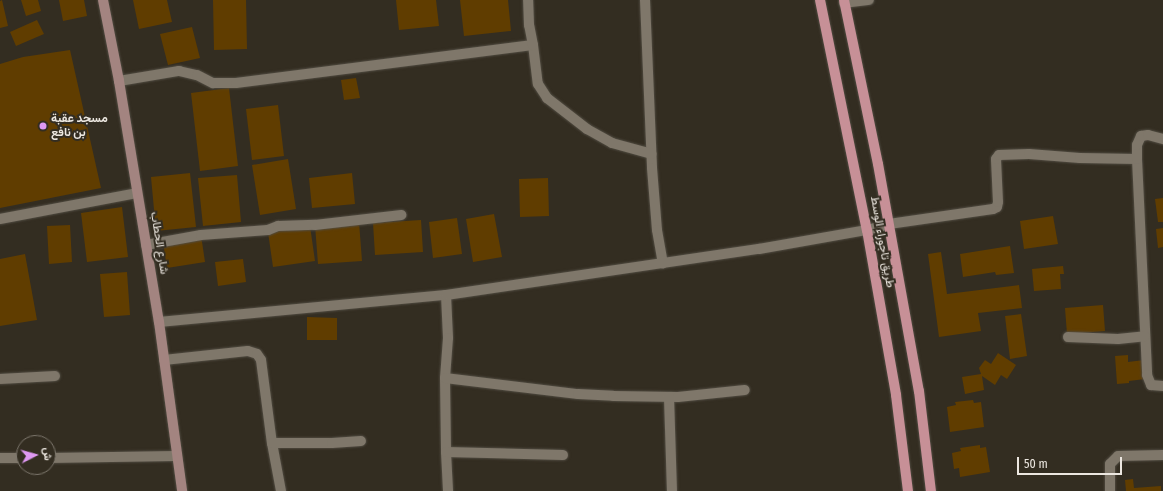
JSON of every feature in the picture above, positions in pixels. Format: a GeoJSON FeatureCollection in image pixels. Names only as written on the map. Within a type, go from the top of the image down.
{"type":"FeatureCollection","features":[{"type":"Feature","properties":{"kind":"main road","name":"طريق تاجوراء الوسط"},"geometry":{"type":"LineString","coordinates":[[820,0],[867,230],[896,395],[908,491]]}},
{"type":"Feature","properties":{"kind":"main road"},"geometry":{"type":"LineString","coordinates":[[844,1],[878,164],[920,391],[931,491]]}},
{"type":"Feature","properties":{"kind":"street","name":"شارع الحطاب"},"geometry":{"type":"LineString","coordinates":[[103,0],[119,81],[159,322],[176,456],[182,491]]}},
{"type":"Feature","properties":{"kind":"street"},"geometry":{"type":"LineString","coordinates":[[528,0],[529,25],[538,84],[547,98],[588,129],[612,143],[652,154]]}},
{"type":"Feature","properties":{"kind":"street"},"geometry":{"type":"LineString","coordinates":[[645,0],[657,230],[663,263]]}},
{"type":"Feature","properties":{"kind":"street"},"geometry":{"type":"LineString","coordinates":[[844,1],[869,0]]}},
{"type":"Feature","properties":{"kind":"street"},"geometry":{"type":"LineString","coordinates":[[119,81],[179,71],[197,75],[213,83],[236,83],[533,44]]}},
{"type":"Feature","properties":{"kind":"street"},"geometry":{"type":"LineString","coordinates":[[1163,139],[1141,136],[1137,145],[1148,382],[1151,385],[1163,386]]}},
{"type":"Feature","properties":{"kind":"street"},"geometry":{"type":"LineString","coordinates":[[159,322],[446,295],[759,249],[867,230],[889,224],[993,209],[997,207],[998,202],[996,159],[999,155],[1029,154],[1137,159]]}},
{"type":"Feature","properties":{"kind":"street"},"geometry":{"type":"LineString","coordinates":[[0,219],[137,193]]}},
{"type":"Feature","properties":{"kind":"street"},"geometry":{"type":"LineString","coordinates":[[146,245],[201,236],[268,230],[278,226],[315,226],[400,215]]}},
{"type":"Feature","properties":{"kind":"street"},"geometry":{"type":"LineString","coordinates":[[446,295],[448,338],[445,378],[448,491]]}},
{"type":"Feature","properties":{"kind":"street"},"geometry":{"type":"LineString","coordinates":[[1068,337],[1118,339],[1145,336]]}},
{"type":"Feature","properties":{"kind":"street"},"geometry":{"type":"LineString","coordinates":[[164,360],[248,351],[254,352],[261,360],[272,443],[281,491]]}},
{"type":"Feature","properties":{"kind":"street"},"geometry":{"type":"LineString","coordinates":[[0,379],[55,376]]}},
{"type":"Feature","properties":{"kind":"street"},"geometry":{"type":"LineString","coordinates":[[445,378],[578,394],[669,397],[745,390]]}},
{"type":"Feature","properties":{"kind":"street"},"geometry":{"type":"LineString","coordinates":[[669,397],[672,491]]}},
{"type":"Feature","properties":{"kind":"street"},"geometry":{"type":"LineString","coordinates":[[272,443],[332,443],[361,441]]}},
{"type":"Feature","properties":{"kind":"street"},"geometry":{"type":"LineString","coordinates":[[446,452],[563,456]]}},
{"type":"Feature","properties":{"kind":"street"},"geometry":{"type":"LineString","coordinates":[[1110,491],[1110,464],[1118,456],[1163,455]]}},
{"type":"Feature","properties":{"kind":"street"},"geometry":{"type":"LineString","coordinates":[[56,458],[176,456]]}},
{"type":"Feature","properties":{"kind":"street"},"geometry":{"type":"LineString","coordinates":[[0,458],[16,458]]}},
{"type":"Feature","properties":{"kind":"building"},"geometry":{"type":"Polygon","coordinates":[[[2,0],[8,26],[0,28],[0,1],[2,0]]]}},
{"type":"Feature","properties":{"kind":"building"},"geometry":{"type":"Polygon","coordinates":[[[21,0],[38,0],[41,11],[26,16],[21,0]]]}},
{"type":"Feature","properties":{"kind":"building"},"geometry":{"type":"Polygon","coordinates":[[[59,0],[84,0],[87,16],[63,21],[59,0]]]}},
{"type":"Feature","properties":{"kind":"building"},"geometry":{"type":"Polygon","coordinates":[[[133,0],[167,0],[172,22],[139,29],[133,0]]]}},
{"type":"Feature","properties":{"kind":"building"},"geometry":{"type":"Polygon","coordinates":[[[213,0],[246,0],[247,49],[214,50],[213,0]]]}},
{"type":"Feature","properties":{"kind":"building"},"geometry":{"type":"Polygon","coordinates":[[[396,0],[436,0],[439,26],[399,30],[396,0]]]}},
{"type":"Feature","properties":{"kind":"building"},"geometry":{"type":"Polygon","coordinates":[[[460,0],[508,0],[511,31],[464,36],[460,0]]]}},
{"type":"Feature","properties":{"kind":"building"},"geometry":{"type":"Polygon","coordinates":[[[37,20],[44,34],[16,46],[10,32],[37,20]]]}},
{"type":"Feature","properties":{"kind":"building"},"geometry":{"type":"Polygon","coordinates":[[[192,27],[200,58],[168,65],[160,34],[192,27]]]}},
{"type":"Feature","properties":{"kind":"building","name":"مسجد عقبة بن نافع"},"geometry":{"type":"Polygon","coordinates":[[[70,50],[101,188],[0,208],[0,64],[23,57],[70,50]]]}},
{"type":"Feature","properties":{"kind":"building"},"geometry":{"type":"Polygon","coordinates":[[[356,78],[360,98],[344,100],[341,80],[356,78]]]}},
{"type":"Feature","properties":{"kind":"building"},"geometry":{"type":"Polygon","coordinates":[[[229,88],[238,166],[200,171],[191,93],[229,88]]]}},
{"type":"Feature","properties":{"kind":"building"},"geometry":{"type":"Polygon","coordinates":[[[278,105],[284,156],[252,160],[246,109],[278,105]]]}},
{"type":"Feature","properties":{"kind":"building"},"geometry":{"type":"Polygon","coordinates":[[[288,159],[296,209],[260,215],[252,165],[288,159]]]}},
{"type":"Feature","properties":{"kind":"building"},"geometry":{"type":"Polygon","coordinates":[[[190,173],[196,227],[156,231],[151,177],[190,173]]]}},
{"type":"Feature","properties":{"kind":"building"},"geometry":{"type":"Polygon","coordinates":[[[352,173],[355,204],[312,208],[309,178],[352,173]]]}},
{"type":"Feature","properties":{"kind":"building"},"geometry":{"type":"Polygon","coordinates":[[[237,175],[241,222],[203,226],[198,178],[237,175]]]}},
{"type":"Feature","properties":{"kind":"building"},"geometry":{"type":"Polygon","coordinates":[[[548,178],[549,216],[520,217],[519,179],[548,178]]]}},
{"type":"Feature","properties":{"kind":"building"},"geometry":{"type":"Polygon","coordinates":[[[1163,198],[1163,222],[1158,222],[1155,199],[1163,198]]]}},
{"type":"Feature","properties":{"kind":"building"},"geometry":{"type":"Polygon","coordinates":[[[122,207],[128,257],[87,262],[81,213],[122,207]]]}},
{"type":"Feature","properties":{"kind":"building"},"geometry":{"type":"Polygon","coordinates":[[[494,214],[502,257],[473,262],[466,219],[494,214]]]}},
{"type":"Feature","properties":{"kind":"building"},"geometry":{"type":"Polygon","coordinates":[[[1053,216],[1058,244],[1024,249],[1020,221],[1053,216]]]}},
{"type":"Feature","properties":{"kind":"building"},"geometry":{"type":"Polygon","coordinates":[[[457,218],[462,254],[433,258],[429,222],[457,218]]]}},
{"type":"Feature","properties":{"kind":"building"},"geometry":{"type":"Polygon","coordinates":[[[421,220],[423,252],[375,255],[373,223],[421,220]]]}},
{"type":"Feature","properties":{"kind":"building"},"geometry":{"type":"Polygon","coordinates":[[[359,222],[362,261],[318,264],[315,225],[359,222]]]}},
{"type":"Feature","properties":{"kind":"building"},"geometry":{"type":"Polygon","coordinates":[[[70,225],[72,262],[49,264],[47,226],[70,225]]]}},
{"type":"Feature","properties":{"kind":"building"},"geometry":{"type":"Polygon","coordinates":[[[310,226],[315,261],[273,267],[268,232],[310,226]]]}},
{"type":"Feature","properties":{"kind":"building"},"geometry":{"type":"Polygon","coordinates":[[[1163,228],[1163,247],[1158,248],[1156,229],[1163,228]]]}},
{"type":"Feature","properties":{"kind":"building"},"geometry":{"type":"Polygon","coordinates":[[[201,235],[205,262],[167,268],[163,242],[201,235]]]}},
{"type":"Feature","properties":{"kind":"building"},"geometry":{"type":"Polygon","coordinates":[[[1010,246],[1014,273],[996,275],[995,272],[963,277],[960,254],[1010,246]]]}},
{"type":"Feature","properties":{"kind":"building"},"geometry":{"type":"Polygon","coordinates":[[[941,252],[947,294],[1019,285],[1022,308],[978,313],[981,331],[939,337],[928,254],[941,252]]]}},
{"type":"Feature","properties":{"kind":"building"},"geometry":{"type":"Polygon","coordinates":[[[25,254],[37,320],[0,326],[0,259],[25,254]]]}},
{"type":"Feature","properties":{"kind":"building"},"geometry":{"type":"Polygon","coordinates":[[[243,259],[246,282],[218,286],[215,262],[243,259]]]}},
{"type":"Feature","properties":{"kind":"building"},"geometry":{"type":"Polygon","coordinates":[[[1063,266],[1064,274],[1060,274],[1061,289],[1034,291],[1032,269],[1063,266]]]}},
{"type":"Feature","properties":{"kind":"building"},"geometry":{"type":"Polygon","coordinates":[[[127,272],[130,315],[104,317],[100,274],[127,272]]]}},
{"type":"Feature","properties":{"kind":"building"},"geometry":{"type":"Polygon","coordinates":[[[1103,305],[1105,331],[1067,334],[1065,308],[1103,305]]]}},
{"type":"Feature","properties":{"kind":"building"},"geometry":{"type":"Polygon","coordinates":[[[1021,314],[1027,356],[1010,359],[1005,316],[1021,314]]]}},
{"type":"Feature","properties":{"kind":"building"},"geometry":{"type":"Polygon","coordinates":[[[307,317],[337,318],[337,340],[307,340],[307,317]]]}},
{"type":"Feature","properties":{"kind":"building"},"geometry":{"type":"Polygon","coordinates":[[[998,353],[1016,365],[1007,379],[1001,375],[995,385],[982,376],[984,390],[965,394],[962,377],[981,374],[979,368],[985,360],[991,364],[998,353]]]}},
{"type":"Feature","properties":{"kind":"building"},"geometry":{"type":"Polygon","coordinates":[[[1128,355],[1128,362],[1144,360],[1145,379],[1117,384],[1115,356],[1128,355]]]}},
{"type":"Feature","properties":{"kind":"building"},"geometry":{"type":"Polygon","coordinates":[[[973,400],[974,403],[981,402],[984,427],[950,432],[947,407],[956,405],[955,402],[973,400]]]}},
{"type":"Feature","properties":{"kind":"building"},"geometry":{"type":"Polygon","coordinates":[[[980,445],[980,448],[986,447],[990,472],[960,477],[959,468],[954,469],[952,453],[961,451],[960,448],[980,445]]]}},
{"type":"Feature","properties":{"kind":"building"},"geometry":{"type":"Polygon","coordinates":[[[1133,479],[1134,488],[1161,486],[1161,491],[1126,491],[1125,480],[1133,479]]]}},
{"type":"Feature","properties":{"kind":"place","name":"مسجد عقبة بن نافع"},"geometry":{"type":"Point","coordinates":[43,126]}}]}
